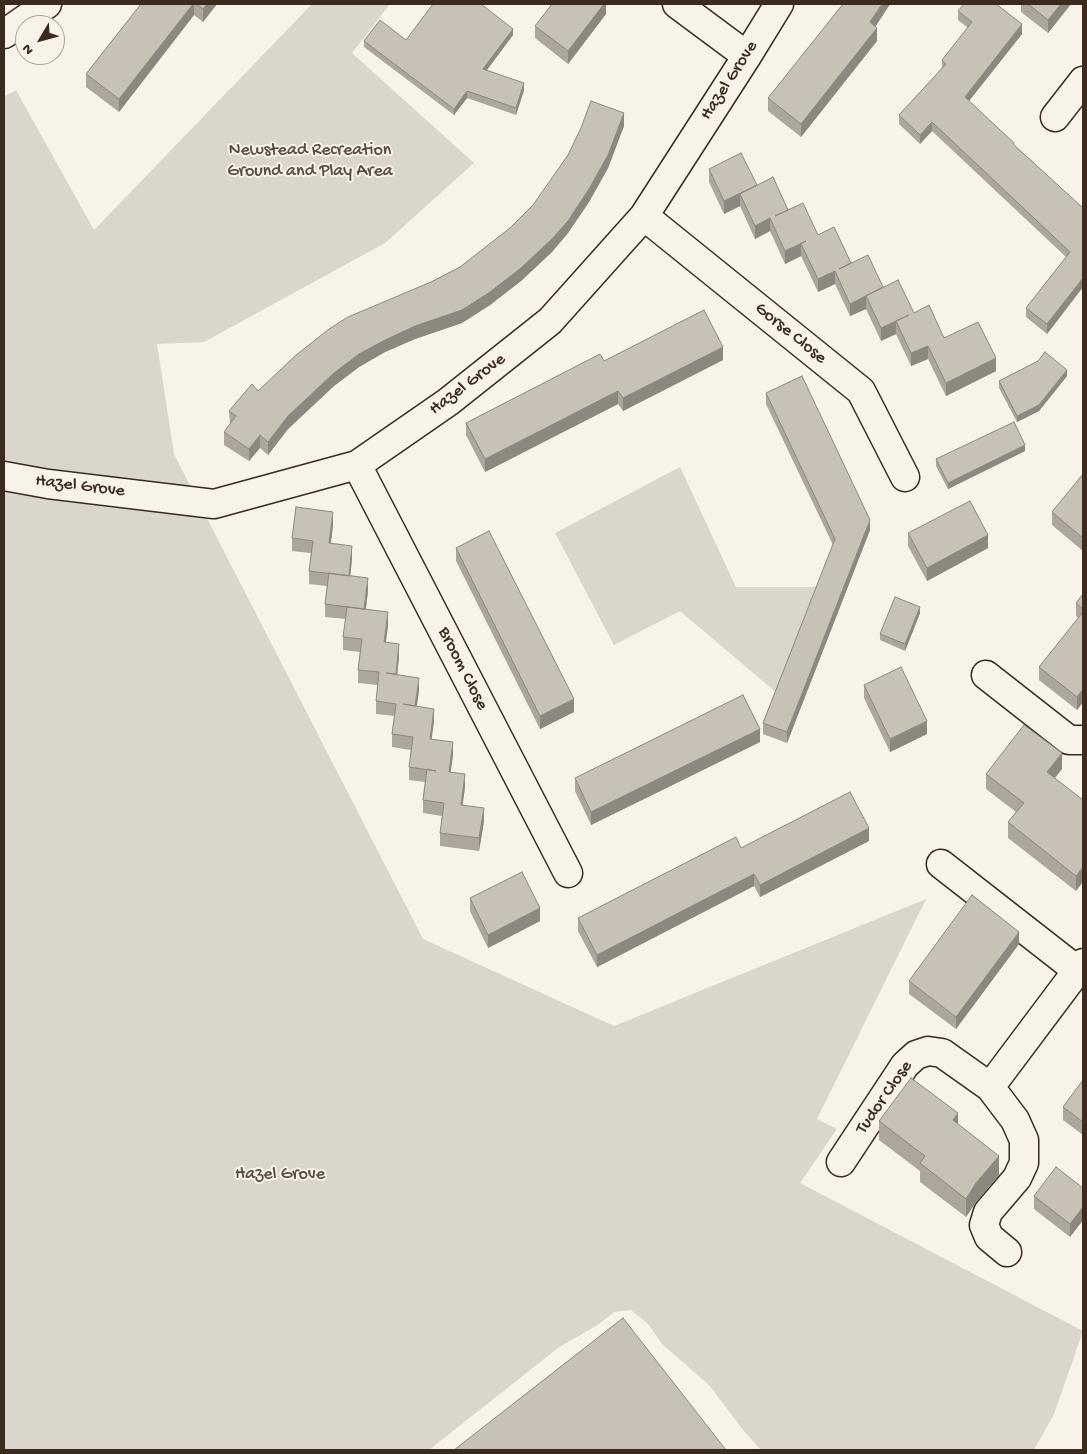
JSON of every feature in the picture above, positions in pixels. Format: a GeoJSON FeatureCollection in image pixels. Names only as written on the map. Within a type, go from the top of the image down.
{"type":"FeatureCollection","features":[{"type":"Feature","properties":{"kind":"street"},"geometry":{"type":"LineString","coordinates":[[4,34],[47,4]]}},
{"type":"Feature","properties":{"kind":"street"},"geometry":{"type":"LineString","coordinates":[[677,4],[747,56]]}},
{"type":"Feature","properties":{"kind":"street","name":"Hazel Grove"},"geometry":{"type":"LineString","coordinates":[[4,476],[48,484],[214,504],[356,465],[448,402],[550,321],[644,216],[779,4]]}},
{"type":"Feature","properties":{"kind":"street"},"geometry":{"type":"LineString","coordinates":[[1055,117],[1083,81]]}},
{"type":"Feature","properties":{"kind":"street","name":"Gorse Close"},"geometry":{"type":"LineString","coordinates":[[644,216],[861,391],[905,477]]}},
{"type":"Feature","properties":{"kind":"street","name":"Broom Close"},"geometry":{"type":"LineString","coordinates":[[356,465],[568,872]]}},
{"type":"Feature","properties":{"kind":"street"},"geometry":{"type":"LineString","coordinates":[[986,675],[1069,740],[1083,740]]}},
{"type":"Feature","properties":{"kind":"street"},"geometry":{"type":"LineString","coordinates":[[940,864],[1080,967],[990,1087]]}},
{"type":"Feature","properties":{"kind":"street","name":"Tudor Close"},"geometry":{"type":"LineString","coordinates":[[841,1162],[906,1065],[916,1055],[928,1051],[942,1053],[990,1087],[1015,1120],[1024,1140],[1024,1163],[1017,1178],[988,1212],[984,1225],[989,1237],[1007,1252]]}},
{"type":"Feature","properties":{"kind":"green space","name":"Hazel Grove"},"geometry":{"type":"Polygon","coordinates":[[[312,4],[390,4],[352,53],[474,163],[385,243],[204,342],[157,344],[174,454],[423,939],[614,1026],[926,899],[817,1119],[837,1129],[800,1183],[1083,1331],[1054,1414],[1034,1450],[761,1450],[709,1385],[662,1344],[649,1325],[631,1310],[614,1312],[599,1324],[558,1348],[429,1450],[4,1450],[4,97],[16,90],[94,230],[312,4]]]}},
{"type":"Feature","properties":{"kind":"green space"},"geometry":{"type":"Polygon","coordinates":[[[680,467],[736,587],[821,587],[778,694],[680,611],[614,645],[555,533],[680,467]]]}},
{"type":"Feature","properties":{"kind":"building"},"geometry":{"type":"Polygon","coordinates":[[[141,4],[193,4],[119,99],[86,74],[141,4]]]}},
{"type":"Feature","properties":{"kind":"building"},"geometry":{"type":"Polygon","coordinates":[[[196,4],[207,4],[203,9],[196,4]]]}},
{"type":"Feature","properties":{"kind":"building"},"geometry":{"type":"Polygon","coordinates":[[[433,4],[481,4],[513,29],[483,69],[524,83],[516,108],[467,91],[454,109],[364,41],[380,20],[406,40],[433,4]]]}},
{"type":"Feature","properties":{"kind":"building"},"geometry":{"type":"Polygon","coordinates":[[[552,4],[604,4],[568,51],[535,26],[552,4]]]}},
{"type":"Feature","properties":{"kind":"building"},"geometry":{"type":"Polygon","coordinates":[[[843,4],[882,4],[870,22],[877,28],[801,124],[768,98],[843,4]]]}},
{"type":"Feature","properties":{"kind":"building"},"geometry":{"type":"Polygon","coordinates":[[[964,4],[996,4],[1022,24],[965,97],[1083,208],[1083,278],[1047,324],[1026,308],[1070,252],[932,122],[920,135],[899,115],[946,64],[942,60],[972,22],[958,11],[964,4]]]}},
{"type":"Feature","properties":{"kind":"building"},"geometry":{"type":"Polygon","coordinates":[[[1028,4],[1061,4],[1048,20],[1028,4]]]}},
{"type":"Feature","properties":{"kind":"building"},"geometry":{"type":"Polygon","coordinates":[[[591,101],[624,113],[608,155],[568,221],[521,268],[490,292],[462,310],[415,326],[359,354],[334,373],[288,416],[268,442],[260,435],[249,449],[224,432],[236,416],[229,411],[252,384],[258,391],[295,356],[329,329],[348,317],[431,282],[460,267],[510,228],[533,205],[568,155],[591,101]]]}},
{"type":"Feature","properties":{"kind":"building"},"geometry":{"type":"Polygon","coordinates":[[[741,153],[757,185],[724,201],[709,169],[741,153]]]}},
{"type":"Feature","properties":{"kind":"building"},"geometry":{"type":"Polygon","coordinates":[[[773,177],[788,210],[803,203],[818,235],[834,227],[851,263],[839,269],[868,255],[883,287],[850,304],[835,271],[818,279],[801,244],[806,241],[785,251],[770,218],[755,226],[740,194],[773,177]]]}},
{"type":"Feature","properties":{"kind":"building"},"geometry":{"type":"Polygon","coordinates":[[[898,280],[914,313],[929,305],[944,338],[978,322],[996,358],[946,383],[928,346],[911,353],[896,321],[881,328],[866,296],[898,280]]]}},
{"type":"Feature","properties":{"kind":"building"},"geometry":{"type":"Polygon","coordinates":[[[704,310],[723,347],[623,398],[618,391],[485,459],[466,423],[600,354],[604,361],[704,310]]]}},
{"type":"Feature","properties":{"kind":"building"},"geometry":{"type":"Polygon","coordinates":[[[1045,352],[1067,370],[1039,405],[1017,416],[999,381],[1038,361],[1045,352]]]}},
{"type":"Feature","properties":{"kind":"building"},"geometry":{"type":"Polygon","coordinates":[[[802,376],[870,520],[787,732],[763,723],[835,539],[766,393],[802,376]]]}},
{"type":"Feature","properties":{"kind":"building"},"geometry":{"type":"Polygon","coordinates":[[[1014,422],[1025,445],[948,483],[936,459],[1014,422]]]}},
{"type":"Feature","properties":{"kind":"building"},"geometry":{"type":"Polygon","coordinates":[[[1083,474],[1083,538],[1052,512],[1083,474]]]}},
{"type":"Feature","properties":{"kind":"building"},"geometry":{"type":"Polygon","coordinates":[[[970,501],[988,535],[927,568],[908,533],[970,501]]]}},
{"type":"Feature","properties":{"kind":"building"},"geometry":{"type":"Polygon","coordinates":[[[296,507],[333,512],[329,543],[352,546],[349,576],[309,571],[313,541],[292,538],[296,507]]]}},
{"type":"Feature","properties":{"kind":"building"},"geometry":{"type":"Polygon","coordinates":[[[489,531],[574,699],[540,716],[456,548],[489,531]]]}},
{"type":"Feature","properties":{"kind":"building"},"geometry":{"type":"Polygon","coordinates":[[[329,573],[368,578],[364,609],[325,604],[329,573]]]}},
{"type":"Feature","properties":{"kind":"building"},"geometry":{"type":"Polygon","coordinates":[[[1083,594],[1083,609],[1076,603],[1083,594]]]}},
{"type":"Feature","properties":{"kind":"building"},"geometry":{"type":"Polygon","coordinates":[[[895,597],[920,607],[905,644],[880,634],[895,597]]]}},
{"type":"Feature","properties":{"kind":"building"},"geometry":{"type":"Polygon","coordinates":[[[347,607],[388,612],[384,642],[399,644],[396,674],[386,673],[419,678],[415,706],[434,709],[430,739],[453,742],[449,772],[465,774],[461,805],[484,808],[479,838],[440,833],[444,803],[423,800],[427,770],[409,767],[413,737],[392,734],[396,704],[376,701],[379,672],[358,670],[362,639],[343,637],[347,607]]]}},
{"type":"Feature","properties":{"kind":"building"},"geometry":{"type":"Polygon","coordinates":[[[1083,612],[1083,689],[1077,697],[1039,667],[1083,612]]]}},
{"type":"Feature","properties":{"kind":"building"},"geometry":{"type":"Polygon","coordinates":[[[901,667],[927,721],[890,739],[864,685],[901,667]]]}},
{"type":"Feature","properties":{"kind":"building"},"geometry":{"type":"Polygon","coordinates":[[[743,695],[760,729],[591,812],[575,778],[743,695]]]}},
{"type":"Feature","properties":{"kind":"building"},"geometry":{"type":"Polygon","coordinates":[[[1024,725],[1062,753],[1047,772],[1083,800],[1083,867],[1076,876],[1008,822],[1024,803],[986,774],[1024,725]]]}},
{"type":"Feature","properties":{"kind":"building"},"geometry":{"type":"Polygon","coordinates":[[[850,792],[869,828],[760,885],[754,874],[597,955],[578,918],[736,837],[741,848],[850,792]]]}},
{"type":"Feature","properties":{"kind":"building"},"geometry":{"type":"Polygon","coordinates":[[[522,872],[540,908],[488,935],[470,898],[522,872]]]}},
{"type":"Feature","properties":{"kind":"building"},"geometry":{"type":"Polygon","coordinates":[[[972,895],[1019,932],[956,1017],[909,981],[972,895]]]}},
{"type":"Feature","properties":{"kind":"building"},"geometry":{"type":"Polygon","coordinates":[[[911,1078],[958,1113],[953,1120],[999,1156],[976,1183],[966,1199],[920,1163],[925,1156],[879,1121],[911,1078]]]}},
{"type":"Feature","properties":{"kind":"building"},"geometry":{"type":"Polygon","coordinates":[[[1083,1080],[1083,1122],[1063,1107],[1083,1080]]]}},
{"type":"Feature","properties":{"kind":"building"},"geometry":{"type":"Polygon","coordinates":[[[1056,1167],[1083,1188],[1083,1207],[1070,1224],[1034,1196],[1056,1167]]]}},
{"type":"Feature","properties":{"kind":"building"},"geometry":{"type":"Polygon","coordinates":[[[623,1318],[726,1450],[454,1450],[623,1318]]]}},
{"type":"Feature","properties":{"kind":"park label","name":"Newstead Recreation Ground and Play Area"},"geometry":{"type":"Point","coordinates":[310,161]}}]}
